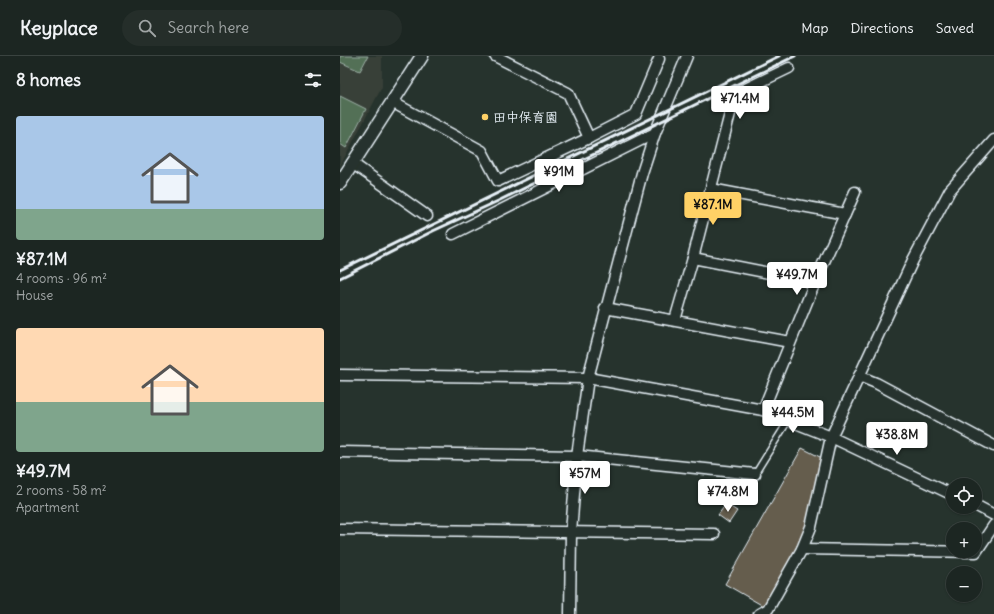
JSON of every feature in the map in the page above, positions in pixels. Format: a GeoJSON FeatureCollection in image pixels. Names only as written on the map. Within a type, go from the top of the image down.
{"type":"FeatureCollection","features":[{"type":"Feature","properties":{"kind":"street"},"geometry":{"type":"LineString","coordinates":[[340,183],[422,56]]}},
{"type":"Feature","properties":{"kind":"street"},"geometry":{"type":"LineString","coordinates":[[570,614],[571,532],[577,456],[588,378],[605,308],[642,172],[655,133],[687,56]]}},
{"type":"Feature","properties":{"kind":"street"},"geometry":{"type":"LineString","coordinates":[[501,57],[568,93],[589,138]]}},
{"type":"Feature","properties":{"kind":"street"},"geometry":{"type":"LineString","coordinates":[[392,102],[482,151],[498,181],[636,114],[658,57]]}},
{"type":"Feature","properties":{"kind":"street"},"geometry":{"type":"LineString","coordinates":[[675,320],[693,258],[735,94],[789,68]]}},
{"type":"Feature","properties":{"kind":"street"},"geometry":{"type":"LineString","coordinates":[[453,234],[655,133]]}},
{"type":"Feature","properties":{"kind":"street"},"geometry":{"type":"LineString","coordinates":[[759,614],[768,609],[802,549],[811,527],[828,444],[913,260],[950,190],[994,140]]}},
{"type":"Feature","properties":{"kind":"street"},"geometry":{"type":"LineString","coordinates":[[352,163],[427,216]]}},
{"type":"Feature","properties":{"kind":"street"},"geometry":{"type":"LineString","coordinates":[[711,189],[845,214]]}},
{"type":"Feature","properties":{"kind":"street"},"geometry":{"type":"LineString","coordinates":[[763,410],[815,282],[855,192]]}},
{"type":"Feature","properties":{"kind":"street"},"geometry":{"type":"LineString","coordinates":[[693,258],[815,282]]}},
{"type":"Feature","properties":{"kind":"street"},"geometry":{"type":"LineString","coordinates":[[605,308],[790,342]]}},
{"type":"Feature","properties":{"kind":"street"},"geometry":{"type":"LineString","coordinates":[[340,375],[588,378],[763,410],[831,437],[946,492]]}},
{"type":"Feature","properties":{"kind":"street"},"geometry":{"type":"LineString","coordinates":[[859,376],[994,446]]}},
{"type":"Feature","properties":{"kind":"street"},"geometry":{"type":"LineString","coordinates":[[340,452],[577,456],[755,474]]}},
{"type":"Feature","properties":{"kind":"street"},"geometry":{"type":"LineString","coordinates":[[982,508],[994,514]]}},
{"type":"Feature","properties":{"kind":"street"},"geometry":{"type":"LineString","coordinates":[[802,549],[976,552],[994,525]]}},
{"type":"Feature","properties":{"kind":"street"},"geometry":{"type":"LineString","coordinates":[[340,529],[714,534]]}},
{"type":"Feature","properties":{"kind":"lane"},"geometry":{"type":"LineString","coordinates":[[755,474],[788,421]]}},
{"type":"Feature","properties":{"kind":"shaded area"},"geometry":{"type":"Polygon","coordinates":[[[340,56],[382,56],[382,87],[340,166],[340,56]]]}},
{"type":"Feature","properties":{"kind":"green space"},"geometry":{"type":"Polygon","coordinates":[[[340,56],[368,56],[360,71],[340,62],[340,56]]]}},
{"type":"Feature","properties":{"kind":"green space"},"geometry":{"type":"Polygon","coordinates":[[[340,96],[366,109],[346,148],[340,144],[340,96]]]}},
{"type":"Feature","properties":{"kind":"building"},"geometry":{"type":"Polygon","coordinates":[[[802,448],[822,458],[808,524],[798,547],[765,607],[725,584],[802,448]]]}},
{"type":"Feature","properties":{"kind":"building"},"geometry":{"type":"Polygon","coordinates":[[[726,504],[737,511],[729,523],[718,515],[726,504]]]}},
{"type":"Feature","properties":{"kind":"railway"},"geometry":{"type":"LineString","coordinates":[[340,270],[779,56]]}},
{"type":"Feature","properties":{"kind":"railway"},"geometry":{"type":"LineString","coordinates":[[340,278],[433,231],[498,201],[795,56]]}},
{"type":"Feature","properties":{"kind":"place","name":"田中保育園"},"geometry":{"type":"Point","coordinates":[485,117]}}]}
